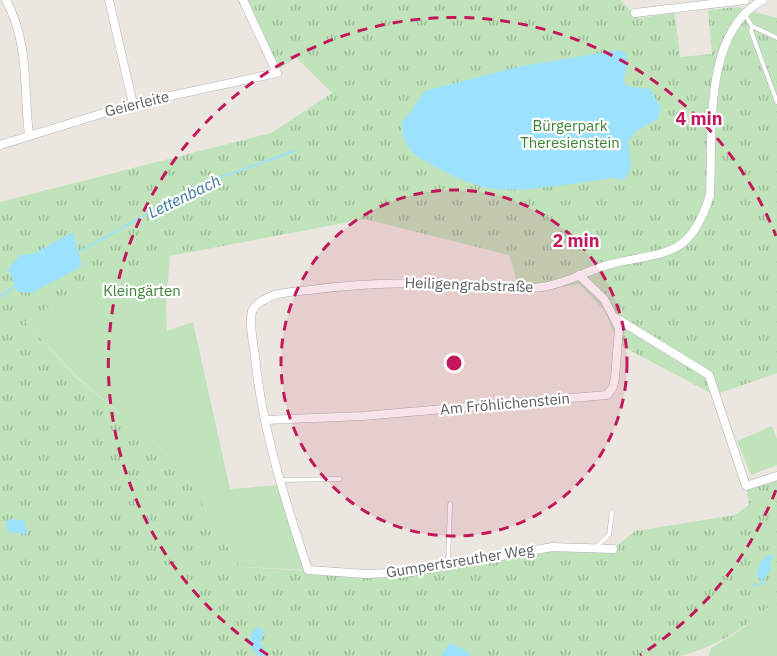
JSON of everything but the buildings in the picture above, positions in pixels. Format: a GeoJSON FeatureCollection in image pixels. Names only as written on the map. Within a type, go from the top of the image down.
{"type":"FeatureCollection","features":[{"type":"Feature","properties":{"kind":"street"},"geometry":{"type":"LineString","coordinates":[[6,0],[19,31],[24,54],[29,135]]}},
{"type":"Feature","properties":{"kind":"street"},"geometry":{"type":"LineString","coordinates":[[109,0],[133,104]]}},
{"type":"Feature","properties":{"kind":"street","name":"Geierleite"},"geometry":{"type":"LineString","coordinates":[[0,145],[133,104],[277,73],[243,0]]}},
{"type":"Feature","properties":{"kind":"street"},"geometry":{"type":"LineString","coordinates":[[635,13],[745,0]]}},
{"type":"Feature","properties":{"kind":"street","name":"Heiligengrabstraße"},"geometry":{"type":"LineString","coordinates":[[308,570],[279,480],[257,375],[251,318],[257,303],[267,297],[372,282],[542,287],[609,264],[664,255],[687,239],[697,227],[710,195],[720,54],[743,13],[763,0]]}},
{"type":"Feature","properties":{"kind":"street"},"geometry":{"type":"LineString","coordinates":[[736,1],[743,13]]}},
{"type":"Feature","properties":{"kind":"street"},"geometry":{"type":"LineString","coordinates":[[579,275],[604,299],[616,318],[709,375],[746,486],[777,476]]}},
{"type":"Feature","properties":{"kind":"street","name":"Am Fröhlichenstein"},"geometry":{"type":"LineString","coordinates":[[266,420],[363,416],[607,395],[613,387],[615,378],[619,328],[616,318]]}},
{"type":"Feature","properties":{"kind":"street","name":"Gumpertsreuther Weg"},"geometry":{"type":"LineString","coordinates":[[308,570],[366,574],[411,572],[552,547],[613,549]]}},
{"type":"Feature","properties":{"kind":"lane"},"geometry":{"type":"LineString","coordinates":[[743,13],[753,26],[777,38]]}},
{"type":"Feature","properties":{"kind":"lane"},"geometry":{"type":"LineString","coordinates":[[753,26],[751,31],[777,102]]}},
{"type":"Feature","properties":{"kind":"lane"},"geometry":{"type":"LineString","coordinates":[[279,480],[340,479]]}},
{"type":"Feature","properties":{"kind":"lane"},"geometry":{"type":"LineString","coordinates":[[448,564],[450,504]]}},
{"type":"Feature","properties":{"kind":"lane"},"geometry":{"type":"LineString","coordinates":[[596,548],[609,534],[612,512]]}},
{"type":"Feature","properties":{"kind":"green space","name":"Bürgerpark Theresienstein"},"geometry":{"type":"Polygon","coordinates":[[[248,0],[620,0],[639,18],[675,13],[680,57],[712,54],[708,10],[737,7],[777,18],[777,373],[714,395],[618,344],[605,311],[579,284],[521,294],[509,255],[365,219],[170,256],[95,277],[25,322],[76,377],[155,443],[182,471],[240,567],[366,574],[411,572],[552,547],[613,549],[635,531],[735,515],[749,505],[746,486],[777,473],[777,600],[732,634],[709,646],[680,656],[0,656],[0,202],[271,133],[332,93],[296,57],[280,69],[248,0]]]}},
{"type":"Feature","properties":{"kind":"green space","name":"Kleingärten"},"geometry":{"type":"Polygon","coordinates":[[[170,256],[166,306],[167,331],[193,322],[230,489],[280,485],[308,570],[240,567],[182,471],[155,443],[77,377],[25,322],[95,277],[170,256]]]}},
{"type":"Feature","properties":{"kind":"green space"},"geometry":{"type":"Polygon","coordinates":[[[772,426],[777,439],[777,465],[751,475],[737,441],[772,426]]]}},
{"type":"Feature","properties":{"kind":"green space"},"geometry":{"type":"Polygon","coordinates":[[[777,600],[777,656],[709,656],[711,648],[739,631],[777,600]]]}},
{"type":"Feature","properties":{"kind":"water"},"geometry":{"type":"Polygon","coordinates":[[[619,50],[626,54],[628,64],[623,81],[627,86],[650,89],[661,108],[658,119],[636,131],[628,141],[630,167],[623,180],[613,178],[518,190],[489,188],[475,185],[426,162],[409,149],[403,137],[402,121],[425,91],[517,67],[619,50]]]}},
{"type":"Feature","properties":{"kind":"water"},"geometry":{"type":"Polygon","coordinates":[[[73,232],[82,266],[32,293],[18,292],[8,269],[20,255],[33,254],[73,232]]]}},
{"type":"Feature","properties":{"kind":"water"},"geometry":{"type":"Polygon","coordinates":[[[11,519],[24,520],[28,534],[8,532],[6,523],[11,519]]]}},
{"type":"Feature","properties":{"kind":"water"},"geometry":{"type":"Polygon","coordinates":[[[768,555],[772,555],[770,571],[762,581],[756,575],[760,563],[768,555]]]}},
{"type":"Feature","properties":{"kind":"water"},"geometry":{"type":"Polygon","coordinates":[[[257,627],[264,630],[261,643],[269,656],[258,656],[249,644],[252,632],[257,627]]]}},
{"type":"Feature","properties":{"kind":"water"},"geometry":{"type":"Polygon","coordinates":[[[450,643],[470,653],[470,656],[441,656],[450,643]]]}},
{"type":"Feature","properties":{"kind":"waterway","name":"Lettenbach"},"geometry":{"type":"LineString","coordinates":[[77,253],[199,185],[295,151]]}},
{"type":"Feature","properties":{"kind":"waterway"},"geometry":{"type":"LineString","coordinates":[[0,297],[15,286]]}},
{"type":"Feature","properties":{"kind":"waterway"},"geometry":{"type":"LineString","coordinates":[[755,585],[764,583]]}}]}
